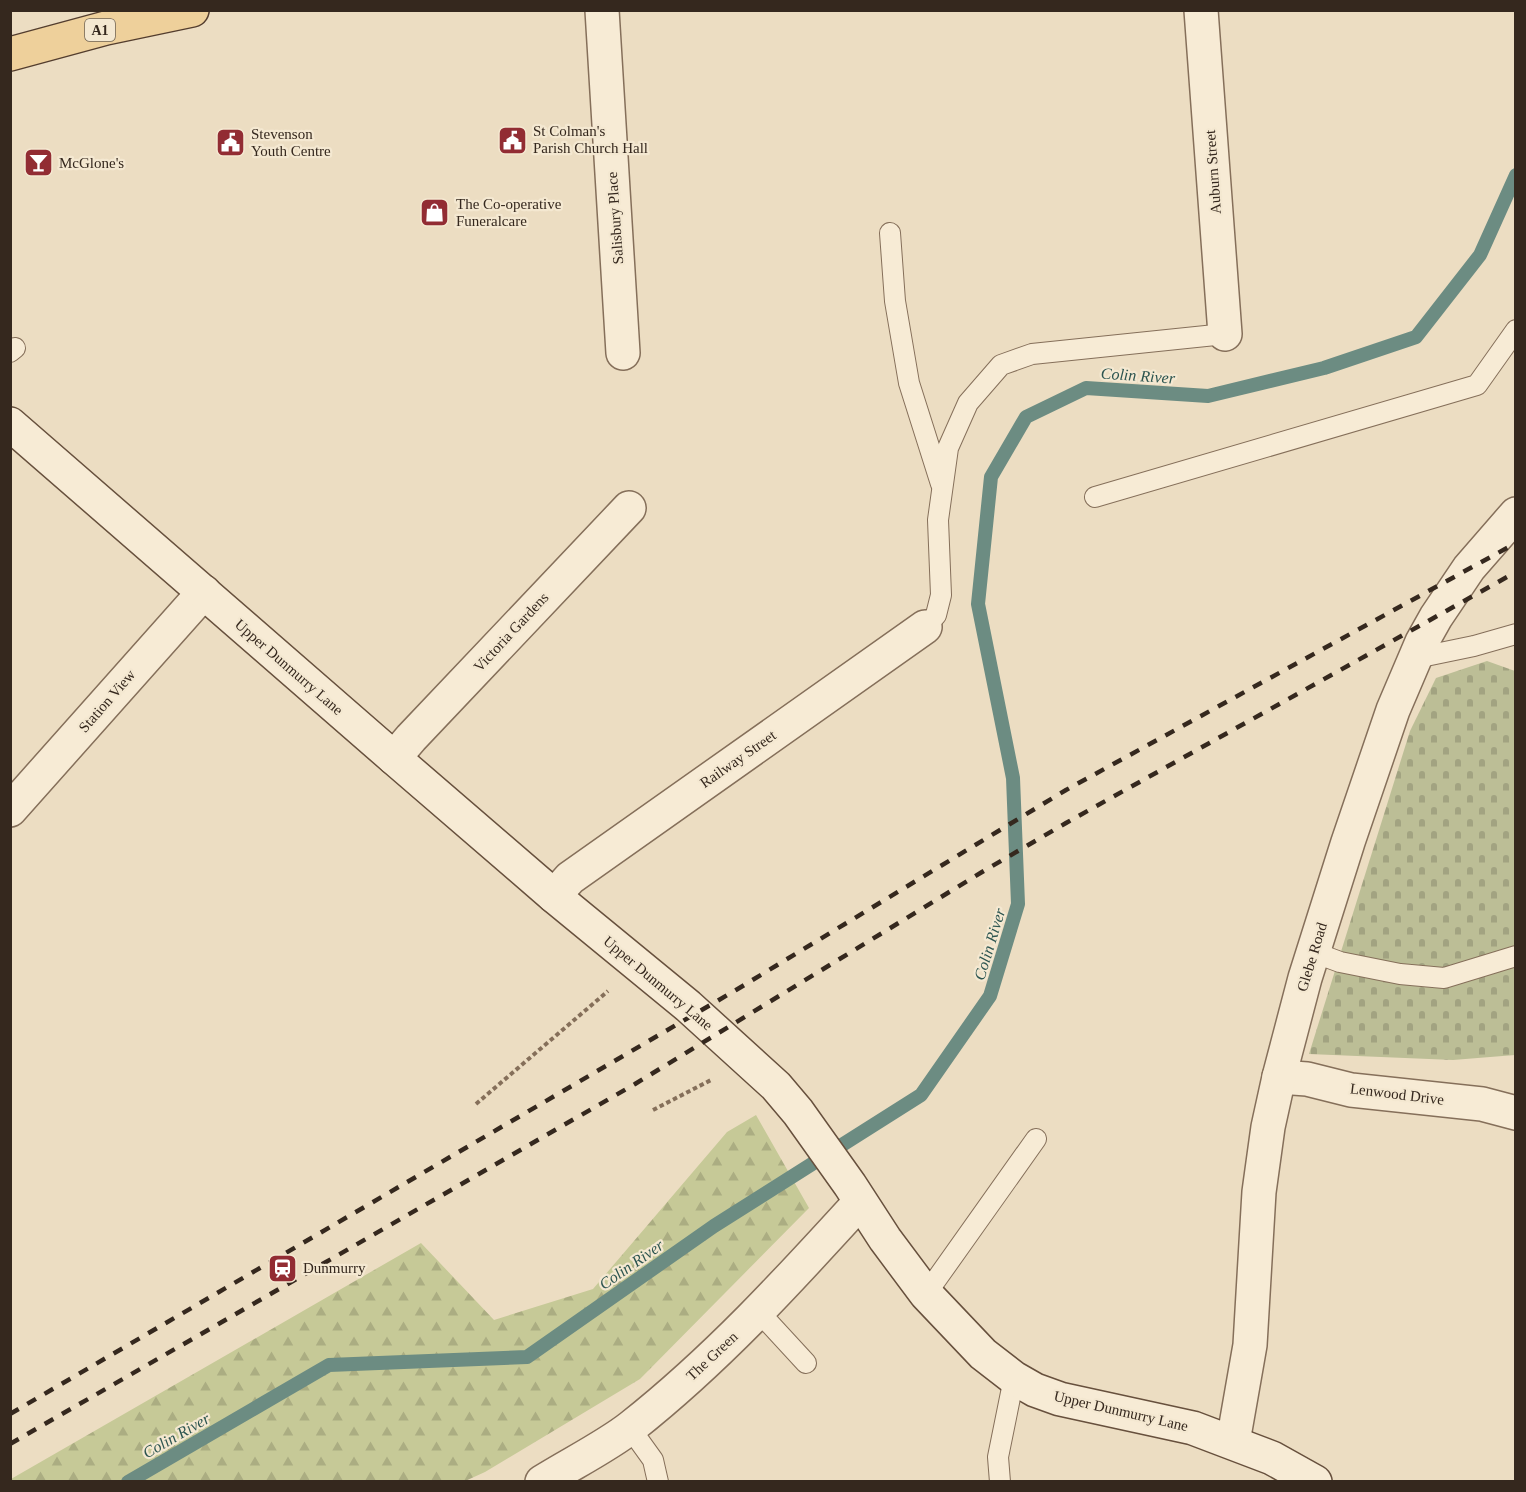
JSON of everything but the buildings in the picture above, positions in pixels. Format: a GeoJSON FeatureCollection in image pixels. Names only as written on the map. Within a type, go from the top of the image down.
{"type":"FeatureCollection","features":[{"type":"Feature","properties":{"kind":"main road","name":"A1"},"geometry":{"type":"LineString","coordinates":[[10,54],[106,28],[192,10]]}},
{"type":"Feature","properties":{"kind":"street","name":"Salisbury Place"},"geometry":{"type":"LineString","coordinates":[[602,10],[623,353]]}},
{"type":"Feature","properties":{"kind":"street","name":"Auburn Street"},"geometry":{"type":"LineString","coordinates":[[1201,10],[1225,334]]}},
{"type":"Feature","properties":{"kind":"street","name":"Upper Dunmurry Lane"},"geometry":{"type":"LineString","coordinates":[[10,424],[776,1086],[798,1112],[926,1294],[983,1354],[1014,1378],[1059,1400],[1193,1428],[1272,1458],[1315,1482]]}},
{"type":"Feature","properties":{"kind":"street","name":"Victoria Gardens"},"geometry":{"type":"LineString","coordinates":[[394,758],[629,508]]}},
{"type":"Feature","properties":{"kind":"street","name":"Glebe Road"},"geometry":{"type":"LineString","coordinates":[[1233,1442],[1250,1345],[1259,1192],[1268,1127],[1313,952],[1347,842],[1394,710],[1416,658],[1436,617],[1469,568],[1515,514]]}},
{"type":"Feature","properties":{"kind":"street","name":"Station View"},"geometry":{"type":"LineString","coordinates":[[10,810],[204,592]]}},
{"type":"Feature","properties":{"kind":"street","name":"Railway Street"},"geometry":{"type":"LineString","coordinates":[[554,896],[570,878],[926,627]]}},
{"type":"Feature","properties":{"kind":"street","name":"Lenwood Drive"},"geometry":{"type":"LineString","coordinates":[[1279,1077],[1306,1079],[1351,1090],[1482,1104],[1515,1113]]}},
{"type":"Feature","properties":{"kind":"street","name":"The Green"},"geometry":{"type":"LineString","coordinates":[[542,1482],[630,1428],[679,1386],[759,1312],[855,1194]]}},
{"type":"Feature","properties":{"kind":"lane"},"geometry":{"type":"LineString","coordinates":[[890,233],[895,301],[909,383],[943,489]]}},
{"type":"Feature","properties":{"kind":"lane"},"geometry":{"type":"LineString","coordinates":[[1095,497],[1478,385],[1515,330]]}},
{"type":"Feature","properties":{"kind":"lane"},"geometry":{"type":"LineString","coordinates":[[926,627],[936,615],[941,595],[938,520],[948,448],[968,403],[1001,366],[1032,354],[1225,334]]}},
{"type":"Feature","properties":{"kind":"lane"},"geometry":{"type":"LineString","coordinates":[[1416,658],[1474,646],[1515,634]]}},
{"type":"Feature","properties":{"kind":"lane"},"geometry":{"type":"LineString","coordinates":[[1313,952],[1340,962],[1400,974],[1444,978],[1515,956]]}},
{"type":"Feature","properties":{"kind":"lane"},"geometry":{"type":"LineString","coordinates":[[926,1294],[1036,1139]]}},
{"type":"Feature","properties":{"kind":"lane"},"geometry":{"type":"LineString","coordinates":[[759,1312],[806,1363]]}},
{"type":"Feature","properties":{"kind":"lane"},"geometry":{"type":"LineString","coordinates":[[1000,1482],[998,1457],[1014,1378]]}},
{"type":"Feature","properties":{"kind":"lane"},"geometry":{"type":"LineString","coordinates":[[630,1428],[653,1460],[658,1482]]}},
{"type":"Feature","properties":{"kind":"path"},"geometry":{"type":"LineString","coordinates":[[476,1104],[607,992],[635,963]]}},
{"type":"Feature","properties":{"kind":"path"},"geometry":{"type":"LineString","coordinates":[[653,1110],[703,1085],[744,1058]]}},
{"type":"Feature","properties":{"kind":"green space"},"geometry":{"type":"Polygon","coordinates":[[[1487,661],[1515,671],[1515,1055],[1453,1060],[1309,1054],[1410,731],[1436,678],[1487,661]]]}},
{"type":"Feature","properties":{"kind":"green space"},"geometry":{"type":"Polygon","coordinates":[[[756,1115],[809,1208],[640,1379],[485,1472],[463,1482],[11,1481],[421,1243],[494,1320],[593,1289],[727,1132],[756,1115]]]}},
{"type":"Feature","properties":{"kind":"waterway","name":"Colin River"},"geometry":{"type":"LineString","coordinates":[[128,1482],[329,1365],[527,1357],[714,1226],[921,1095],[990,996],[1018,904],[1013,778],[978,604],[991,477],[1026,417],[1086,388],[1208,396],[1324,368],[1416,337],[1480,255],[1516,175]]}},
{"type":"Feature","properties":{"kind":"railway"},"geometry":{"type":"LineString","coordinates":[[10,1414],[736,990],[1066,790],[1516,543]]}},
{"type":"Feature","properties":{"kind":"railway"},"geometry":{"type":"LineString","coordinates":[[10,1444],[635,1084],[1066,823],[1516,572]]}},
{"type":"Feature","properties":{"kind":"place","name":"St Colman's Parish Church Hall"},"geometry":{"type":"Point","coordinates":[512,140]}},
{"type":"Feature","properties":{"kind":"place","name":"Stevenson Youth Centre"},"geometry":{"type":"Point","coordinates":[230,143]}},
{"type":"Feature","properties":{"kind":"place","name":"McGlone's"},"geometry":{"type":"Point","coordinates":[38,163]}},
{"type":"Feature","properties":{"kind":"place","name":"The Co-operative Funeralcare"},"geometry":{"type":"Point","coordinates":[435,213]}},
{"type":"Feature","properties":{"kind":"place","name":"Dunmurry"},"geometry":{"type":"Point","coordinates":[282,1268]}}]}
